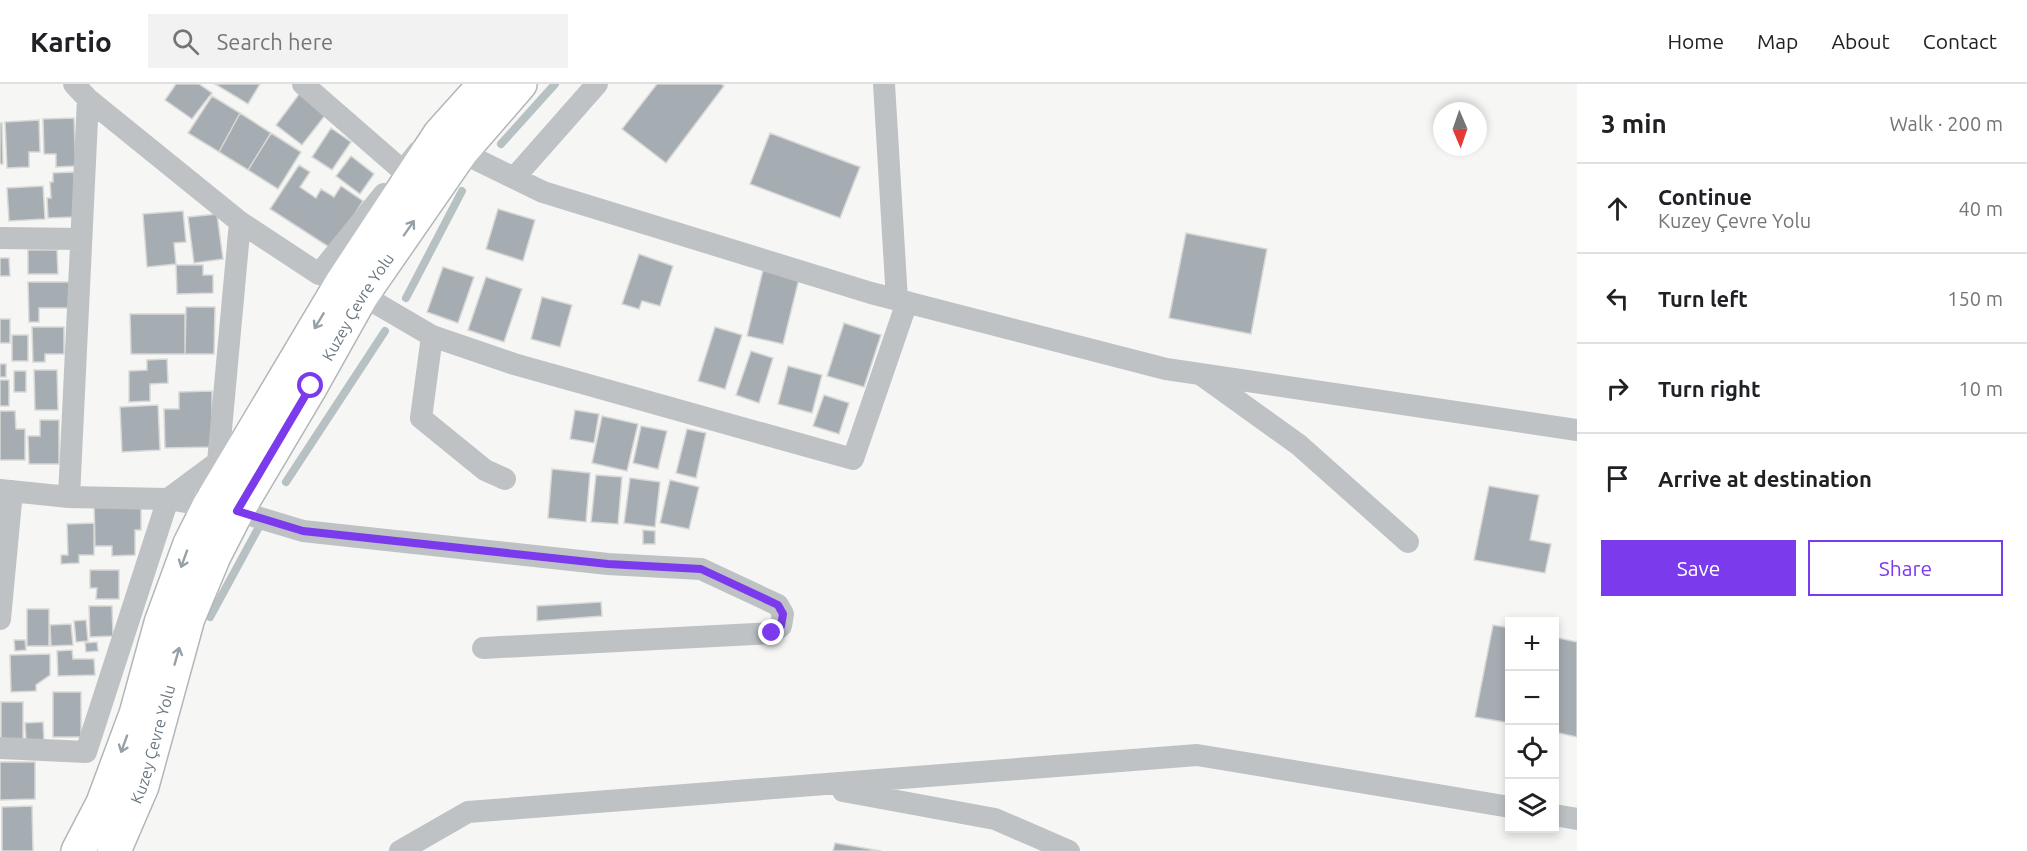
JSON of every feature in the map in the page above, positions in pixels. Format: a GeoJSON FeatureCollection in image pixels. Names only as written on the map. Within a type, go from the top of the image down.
{"type":"FeatureCollection","features":[{"type":"Feature","properties":{"kind":"main road","name":"Kuzey Çevre Yolu"},"geometry":{"type":"LineString","coordinates":[[78,851],[103,803],[136,714],[160,623],[190,544],[223,508],[341,283],[440,134],[485,84]]}},
{"type":"Feature","properties":{"kind":"main road","name":"Kuzey Çevre Yolu"},"geometry":{"type":"LineString","coordinates":[[341,283],[520,84]]}},
{"type":"Feature","properties":{"kind":"main road","name":"Kuzey Çevre Yolu"},"geometry":{"type":"LineString","coordinates":[[114,851],[142,786],[188,618],[214,556],[223,508]]}},
{"type":"Feature","properties":{"kind":"street"},"geometry":{"type":"LineString","coordinates":[[303,84],[404,171]]}},
{"type":"Feature","properties":{"kind":"street"},"geometry":{"type":"LineString","coordinates":[[341,283],[404,171],[471,84]]}},
{"type":"Feature","properties":{"kind":"street"},"geometry":{"type":"LineString","coordinates":[[514,178],[597,84]]}},
{"type":"Feature","properties":{"kind":"street"},"geometry":{"type":"LineString","coordinates":[[81,91],[240,222],[432,336],[514,364],[853,459],[902,301],[884,84]]}},
{"type":"Feature","properties":{"kind":"street"},"geometry":{"type":"LineString","coordinates":[[69,497],[81,239],[81,91]]}},
{"type":"Feature","properties":{"kind":"street"},"geometry":{"type":"LineString","coordinates":[[461,152],[543,192],[902,301],[1166,369],[1577,430]]}},
{"type":"Feature","properties":{"kind":"street"},"geometry":{"type":"LineString","coordinates":[[0,748],[86,752],[168,500],[218,462],[240,222]]}},
{"type":"Feature","properties":{"kind":"street"},"geometry":{"type":"LineString","coordinates":[[0,238],[81,239]]}},
{"type":"Feature","properties":{"kind":"street"},"geometry":{"type":"LineString","coordinates":[[432,336],[421,418],[485,470],[505,479]]}},
{"type":"Feature","properties":{"kind":"street"},"geometry":{"type":"LineString","coordinates":[[1199,374],[1299,445],[1408,542]]}},
{"type":"Feature","properties":{"kind":"street"},"geometry":{"type":"LineString","coordinates":[[0,619],[6,490],[69,497],[168,500],[223,508],[303,531],[608,564],[701,569],[778,605],[783,614],[781,626],[772,633],[483,648]]}},
{"type":"Feature","properties":{"kind":"street"},"geometry":{"type":"LineString","coordinates":[[400,851],[468,812],[1197,755],[1505,806]]}},
{"type":"Feature","properties":{"kind":"street"},"geometry":{"type":"LineString","coordinates":[[812,785],[995,819],[1069,851]]}},
{"type":"Feature","properties":{"kind":"street"},"geometry":{"type":"LineString","coordinates":[[1559,816],[1577,819]]}},
{"type":"Feature","properties":{"kind":"building"},"geometry":{"type":"Polygon","coordinates":[[[176,84],[199,84],[212,93],[192,119],[165,100],[176,84]]]}},
{"type":"Feature","properties":{"kind":"building"},"geometry":{"type":"Polygon","coordinates":[[[215,84],[260,84],[248,104],[215,84]]]}},
{"type":"Feature","properties":{"kind":"building"},"geometry":{"type":"Polygon","coordinates":[[[657,84],[721,84],[724,86],[666,163],[622,129],[657,84]]]}},
{"type":"Feature","properties":{"kind":"building"},"geometry":{"type":"Polygon","coordinates":[[[300,93],[327,113],[302,145],[276,125],[300,93]]]}},
{"type":"Feature","properties":{"kind":"building"},"geometry":{"type":"Polygon","coordinates":[[[212,96],[240,113],[219,152],[188,133],[212,96]]]}},
{"type":"Feature","properties":{"kind":"building"},"geometry":{"type":"Polygon","coordinates":[[[240,113],[271,133],[248,170],[219,152],[240,113]]]}},
{"type":"Feature","properties":{"kind":"building"},"geometry":{"type":"Polygon","coordinates":[[[74,118],[76,166],[56,167],[56,154],[44,154],[43,119],[74,118]]]}},
{"type":"Feature","properties":{"kind":"building"},"geometry":{"type":"Polygon","coordinates":[[[39,120],[40,152],[29,152],[29,167],[7,168],[5,122],[39,120]]]}},
{"type":"Feature","properties":{"kind":"building"},"geometry":{"type":"Polygon","coordinates":[[[0,123],[2,123],[3,164],[0,164],[0,123]]]}},
{"type":"Feature","properties":{"kind":"building"},"geometry":{"type":"Polygon","coordinates":[[[331,128],[351,142],[332,170],[312,157],[331,128]]]}},
{"type":"Feature","properties":{"kind":"building"},"geometry":{"type":"Polygon","coordinates":[[[271,133],[301,152],[278,189],[248,170],[271,133]]]}},
{"type":"Feature","properties":{"kind":"building"},"geometry":{"type":"Polygon","coordinates":[[[770,133],[860,167],[840,218],[750,184],[770,133]]]}},
{"type":"Feature","properties":{"kind":"building"},"geometry":{"type":"Polygon","coordinates":[[[351,156],[374,174],[360,194],[336,176],[351,156]]]}},
{"type":"Feature","properties":{"kind":"building"},"geometry":{"type":"Polygon","coordinates":[[[299,165],[310,172],[300,187],[316,198],[321,189],[334,197],[341,186],[363,201],[332,249],[270,209],[299,165]]]}},
{"type":"Feature","properties":{"kind":"building"},"geometry":{"type":"Polygon","coordinates":[[[74,172],[76,217],[48,218],[47,198],[51,198],[50,182],[53,182],[53,173],[74,172]]]}},
{"type":"Feature","properties":{"kind":"building"},"geometry":{"type":"Polygon","coordinates":[[[43,186],[45,219],[9,221],[7,188],[43,186]]]}},
{"type":"Feature","properties":{"kind":"building"},"geometry":{"type":"Polygon","coordinates":[[[498,209],[535,220],[523,261],[486,249],[498,209]]]}},
{"type":"Feature","properties":{"kind":"building"},"geometry":{"type":"Polygon","coordinates":[[[183,211],[186,242],[174,243],[176,264],[147,267],[143,214],[183,211]]]}},
{"type":"Feature","properties":{"kind":"building"},"geometry":{"type":"Polygon","coordinates":[[[217,214],[223,259],[194,263],[188,217],[217,214]]]}},
{"type":"Feature","properties":{"kind":"building"},"geometry":{"type":"Polygon","coordinates":[[[1186,233],[1267,249],[1251,334],[1169,318],[1186,233]]]}},
{"type":"Feature","properties":{"kind":"building"},"geometry":{"type":"Polygon","coordinates":[[[28,250],[57,250],[58,274],[28,274],[28,250]]]}},
{"type":"Feature","properties":{"kind":"building"},"geometry":{"type":"Polygon","coordinates":[[[639,254],[673,266],[660,306],[642,301],[639,309],[622,304],[639,254]]]}},
{"type":"Feature","properties":{"kind":"building"},"geometry":{"type":"Polygon","coordinates":[[[0,258],[9,258],[10,276],[0,276],[0,258]]]}},
{"type":"Feature","properties":{"kind":"building"},"geometry":{"type":"Polygon","coordinates":[[[176,265],[203,265],[203,275],[213,275],[213,293],[177,294],[176,265]]]}},
{"type":"Feature","properties":{"kind":"building"},"geometry":{"type":"Polygon","coordinates":[[[443,267],[474,277],[458,323],[427,312],[443,267]]]}},
{"type":"Feature","properties":{"kind":"building"},"geometry":{"type":"Polygon","coordinates":[[[763,270],[799,279],[783,344],[747,336],[763,270]]]}},
{"type":"Feature","properties":{"kind":"building"},"geometry":{"type":"Polygon","coordinates":[[[486,277],[522,289],[504,342],[468,330],[486,277]]]}},
{"type":"Feature","properties":{"kind":"building"},"geometry":{"type":"Polygon","coordinates":[[[28,282],[69,282],[69,308],[39,308],[39,322],[29,322],[28,282]]]}},
{"type":"Feature","properties":{"kind":"building"},"geometry":{"type":"Polygon","coordinates":[[[542,297],[572,305],[560,347],[531,339],[542,297]]]}},
{"type":"Feature","properties":{"kind":"building"},"geometry":{"type":"Polygon","coordinates":[[[186,307],[215,307],[214,354],[185,354],[186,307]]]}},
{"type":"Feature","properties":{"kind":"building"},"geometry":{"type":"Polygon","coordinates":[[[130,314],[185,314],[185,354],[131,354],[130,314]]]}},
{"type":"Feature","properties":{"kind":"building"},"geometry":{"type":"Polygon","coordinates":[[[0,319],[10,319],[10,343],[0,343],[0,319]]]}},
{"type":"Feature","properties":{"kind":"building"},"geometry":{"type":"Polygon","coordinates":[[[844,323],[881,335],[864,387],[827,376],[844,323]]]}},
{"type":"Feature","properties":{"kind":"building"},"geometry":{"type":"Polygon","coordinates":[[[32,327],[64,327],[64,354],[45,354],[45,362],[33,362],[32,327]]]}},
{"type":"Feature","properties":{"kind":"building"},"geometry":{"type":"Polygon","coordinates":[[[715,327],[742,335],[725,389],[698,381],[715,327]]]}},
{"type":"Feature","properties":{"kind":"building"},"geometry":{"type":"Polygon","coordinates":[[[12,335],[28,335],[28,361],[12,361],[12,335]]]}},
{"type":"Feature","properties":{"kind":"building"},"geometry":{"type":"Polygon","coordinates":[[[751,351],[773,358],[759,403],[736,395],[751,351]]]}},
{"type":"Feature","properties":{"kind":"building"},"geometry":{"type":"Polygon","coordinates":[[[167,359],[168,383],[150,384],[150,401],[129,402],[129,371],[147,370],[147,360],[167,359]]]}},
{"type":"Feature","properties":{"kind":"building"},"geometry":{"type":"Polygon","coordinates":[[[0,364],[6,364],[6,377],[0,377],[0,364]]]}},
{"type":"Feature","properties":{"kind":"building"},"geometry":{"type":"Polygon","coordinates":[[[788,366],[822,375],[812,413],[778,404],[788,366]]]}},
{"type":"Feature","properties":{"kind":"building"},"geometry":{"type":"Polygon","coordinates":[[[34,370],[57,370],[58,410],[35,410],[34,370]]]}},
{"type":"Feature","properties":{"kind":"building"},"geometry":{"type":"Polygon","coordinates":[[[14,371],[26,371],[26,392],[14,392],[14,371]]]}},
{"type":"Feature","properties":{"kind":"building"},"geometry":{"type":"Polygon","coordinates":[[[0,380],[9,380],[9,406],[0,406],[0,380]]]}},
{"type":"Feature","properties":{"kind":"building"},"geometry":{"type":"Polygon","coordinates":[[[212,391],[212,447],[165,448],[164,409],[179,409],[179,392],[212,391]]]}},
{"type":"Feature","properties":{"kind":"building"},"geometry":{"type":"Polygon","coordinates":[[[824,395],[849,403],[839,434],[813,426],[824,395]]]}},
{"type":"Feature","properties":{"kind":"building"},"geometry":{"type":"Polygon","coordinates":[[[158,405],[160,450],[122,452],[120,407],[158,405]]]}},
{"type":"Feature","properties":{"kind":"building"},"geometry":{"type":"Polygon","coordinates":[[[575,410],[599,414],[594,443],[570,439],[575,410]]]}},
{"type":"Feature","properties":{"kind":"building"},"geometry":{"type":"Polygon","coordinates":[[[0,411],[15,411],[16,429],[25,429],[25,460],[0,460],[0,411]]]}},
{"type":"Feature","properties":{"kind":"building"},"geometry":{"type":"Polygon","coordinates":[[[602,416],[638,424],[627,471],[592,463],[602,416]]]}},
{"type":"Feature","properties":{"kind":"building"},"geometry":{"type":"Polygon","coordinates":[[[40,420],[59,420],[59,464],[29,464],[28,436],[40,436],[40,420]]]}},
{"type":"Feature","properties":{"kind":"building"},"geometry":{"type":"Polygon","coordinates":[[[641,426],[667,431],[658,469],[633,463],[641,426]]]}},
{"type":"Feature","properties":{"kind":"building"},"geometry":{"type":"Polygon","coordinates":[[[687,429],[706,433],[696,478],[676,473],[687,429]]]}},
{"type":"Feature","properties":{"kind":"building"},"geometry":{"type":"Polygon","coordinates":[[[552,469],[590,473],[586,522],[548,518],[552,469]]]}},
{"type":"Feature","properties":{"kind":"building"},"geometry":{"type":"Polygon","coordinates":[[[596,475],[622,477],[618,524],[591,522],[596,475]]]}},
{"type":"Feature","properties":{"kind":"building"},"geometry":{"type":"Polygon","coordinates":[[[630,478],[660,482],[655,527],[624,523],[630,478]]]}},
{"type":"Feature","properties":{"kind":"building"},"geometry":{"type":"Polygon","coordinates":[[[670,480],[699,487],[689,529],[660,523],[670,480]]]}},
{"type":"Feature","properties":{"kind":"building"},"geometry":{"type":"Polygon","coordinates":[[[1489,486],[1539,495],[1530,540],[1551,544],[1545,573],[1474,560],[1489,486]]]}},
{"type":"Feature","properties":{"kind":"building"},"geometry":{"type":"Polygon","coordinates":[[[94,502],[141,502],[141,530],[135,530],[135,555],[112,556],[112,546],[95,546],[94,502]]]}},
{"type":"Feature","properties":{"kind":"building"},"geometry":{"type":"Polygon","coordinates":[[[94,523],[94,555],[79,555],[79,563],[61,564],[61,555],[68,555],[67,524],[94,523]]]}},
{"type":"Feature","properties":{"kind":"building"},"geometry":{"type":"Polygon","coordinates":[[[643,530],[655,531],[655,544],[643,544],[643,530]]]}},
{"type":"Feature","properties":{"kind":"building"},"geometry":{"type":"Polygon","coordinates":[[[90,570],[119,570],[119,599],[96,599],[97,588],[90,588],[90,570]]]}},
{"type":"Feature","properties":{"kind":"building"},"geometry":{"type":"Polygon","coordinates":[[[601,602],[602,616],[537,621],[537,606],[601,602]]]}},
{"type":"Feature","properties":{"kind":"building"},"geometry":{"type":"Polygon","coordinates":[[[89,606],[112,606],[113,636],[90,637],[89,606]]]}},
{"type":"Feature","properties":{"kind":"building"},"geometry":{"type":"Polygon","coordinates":[[[27,609],[49,609],[49,646],[27,646],[27,609]]]}},
{"type":"Feature","properties":{"kind":"building"},"geometry":{"type":"Polygon","coordinates":[[[86,620],[88,641],[76,642],[74,621],[86,620]]]}},
{"type":"Feature","properties":{"kind":"building"},"geometry":{"type":"Polygon","coordinates":[[[71,624],[73,645],[51,646],[50,625],[71,624]]]}},
{"type":"Feature","properties":{"kind":"building"},"geometry":{"type":"Polygon","coordinates":[[[1493,625],[1505,627],[1505,722],[1475,717],[1493,625]]]}},
{"type":"Feature","properties":{"kind":"building"},"geometry":{"type":"Polygon","coordinates":[[[1559,638],[1577,642],[1577,737],[1559,733],[1559,638]]]}},
{"type":"Feature","properties":{"kind":"building"},"geometry":{"type":"Polygon","coordinates":[[[14,640],[25,640],[26,650],[15,651],[14,640]]]}},
{"type":"Feature","properties":{"kind":"building"},"geometry":{"type":"Polygon","coordinates":[[[97,642],[98,651],[86,652],[85,643],[97,642]]]}},
{"type":"Feature","properties":{"kind":"building"},"geometry":{"type":"Polygon","coordinates":[[[72,650],[73,659],[94,659],[95,675],[58,676],[57,651],[72,650]]]}},
{"type":"Feature","properties":{"kind":"building"},"geometry":{"type":"Polygon","coordinates":[[[50,654],[50,675],[36,685],[36,691],[11,692],[10,655],[50,654]]]}},
{"type":"Feature","properties":{"kind":"building"},"geometry":{"type":"Polygon","coordinates":[[[53,692],[81,692],[81,737],[53,737],[53,692]]]}},
{"type":"Feature","properties":{"kind":"building"},"geometry":{"type":"Polygon","coordinates":[[[1,702],[23,702],[23,740],[1,740],[1,702]]]}},
{"type":"Feature","properties":{"kind":"building"},"geometry":{"type":"Polygon","coordinates":[[[43,722],[44,740],[26,741],[25,723],[43,722]]]}},
{"type":"Feature","properties":{"kind":"building"},"geometry":{"type":"Polygon","coordinates":[[[0,762],[35,762],[35,799],[0,800],[0,762]]]}},
{"type":"Feature","properties":{"kind":"building"},"geometry":{"type":"Polygon","coordinates":[[[32,806],[33,851],[2,851],[2,807],[32,806]]]}},
{"type":"Feature","properties":{"kind":"building"},"geometry":{"type":"Polygon","coordinates":[[[835,843],[881,851],[833,851],[835,843]]]}},
{"type":"Feature","properties":{"kind":"waterway"},"geometry":{"type":"LineString","coordinates":[[501,144],[555,84]]}},
{"type":"Feature","properties":{"kind":"waterway"},"geometry":{"type":"LineString","coordinates":[[406,298],[462,191]]}},
{"type":"Feature","properties":{"kind":"waterway"},"geometry":{"type":"LineString","coordinates":[[286,482],[385,331]]}},
{"type":"Feature","properties":{"kind":"waterway"},"geometry":{"type":"LineString","coordinates":[[210,617],[260,525]]}},
{"type":"Feature","properties":{"kind":"route"},"geometry":{"type":"LineString","coordinates":[[311,386],[237,511],[303,531],[608,564],[701,569],[778,605],[783,614],[781,626],[772,633]]}}]}
